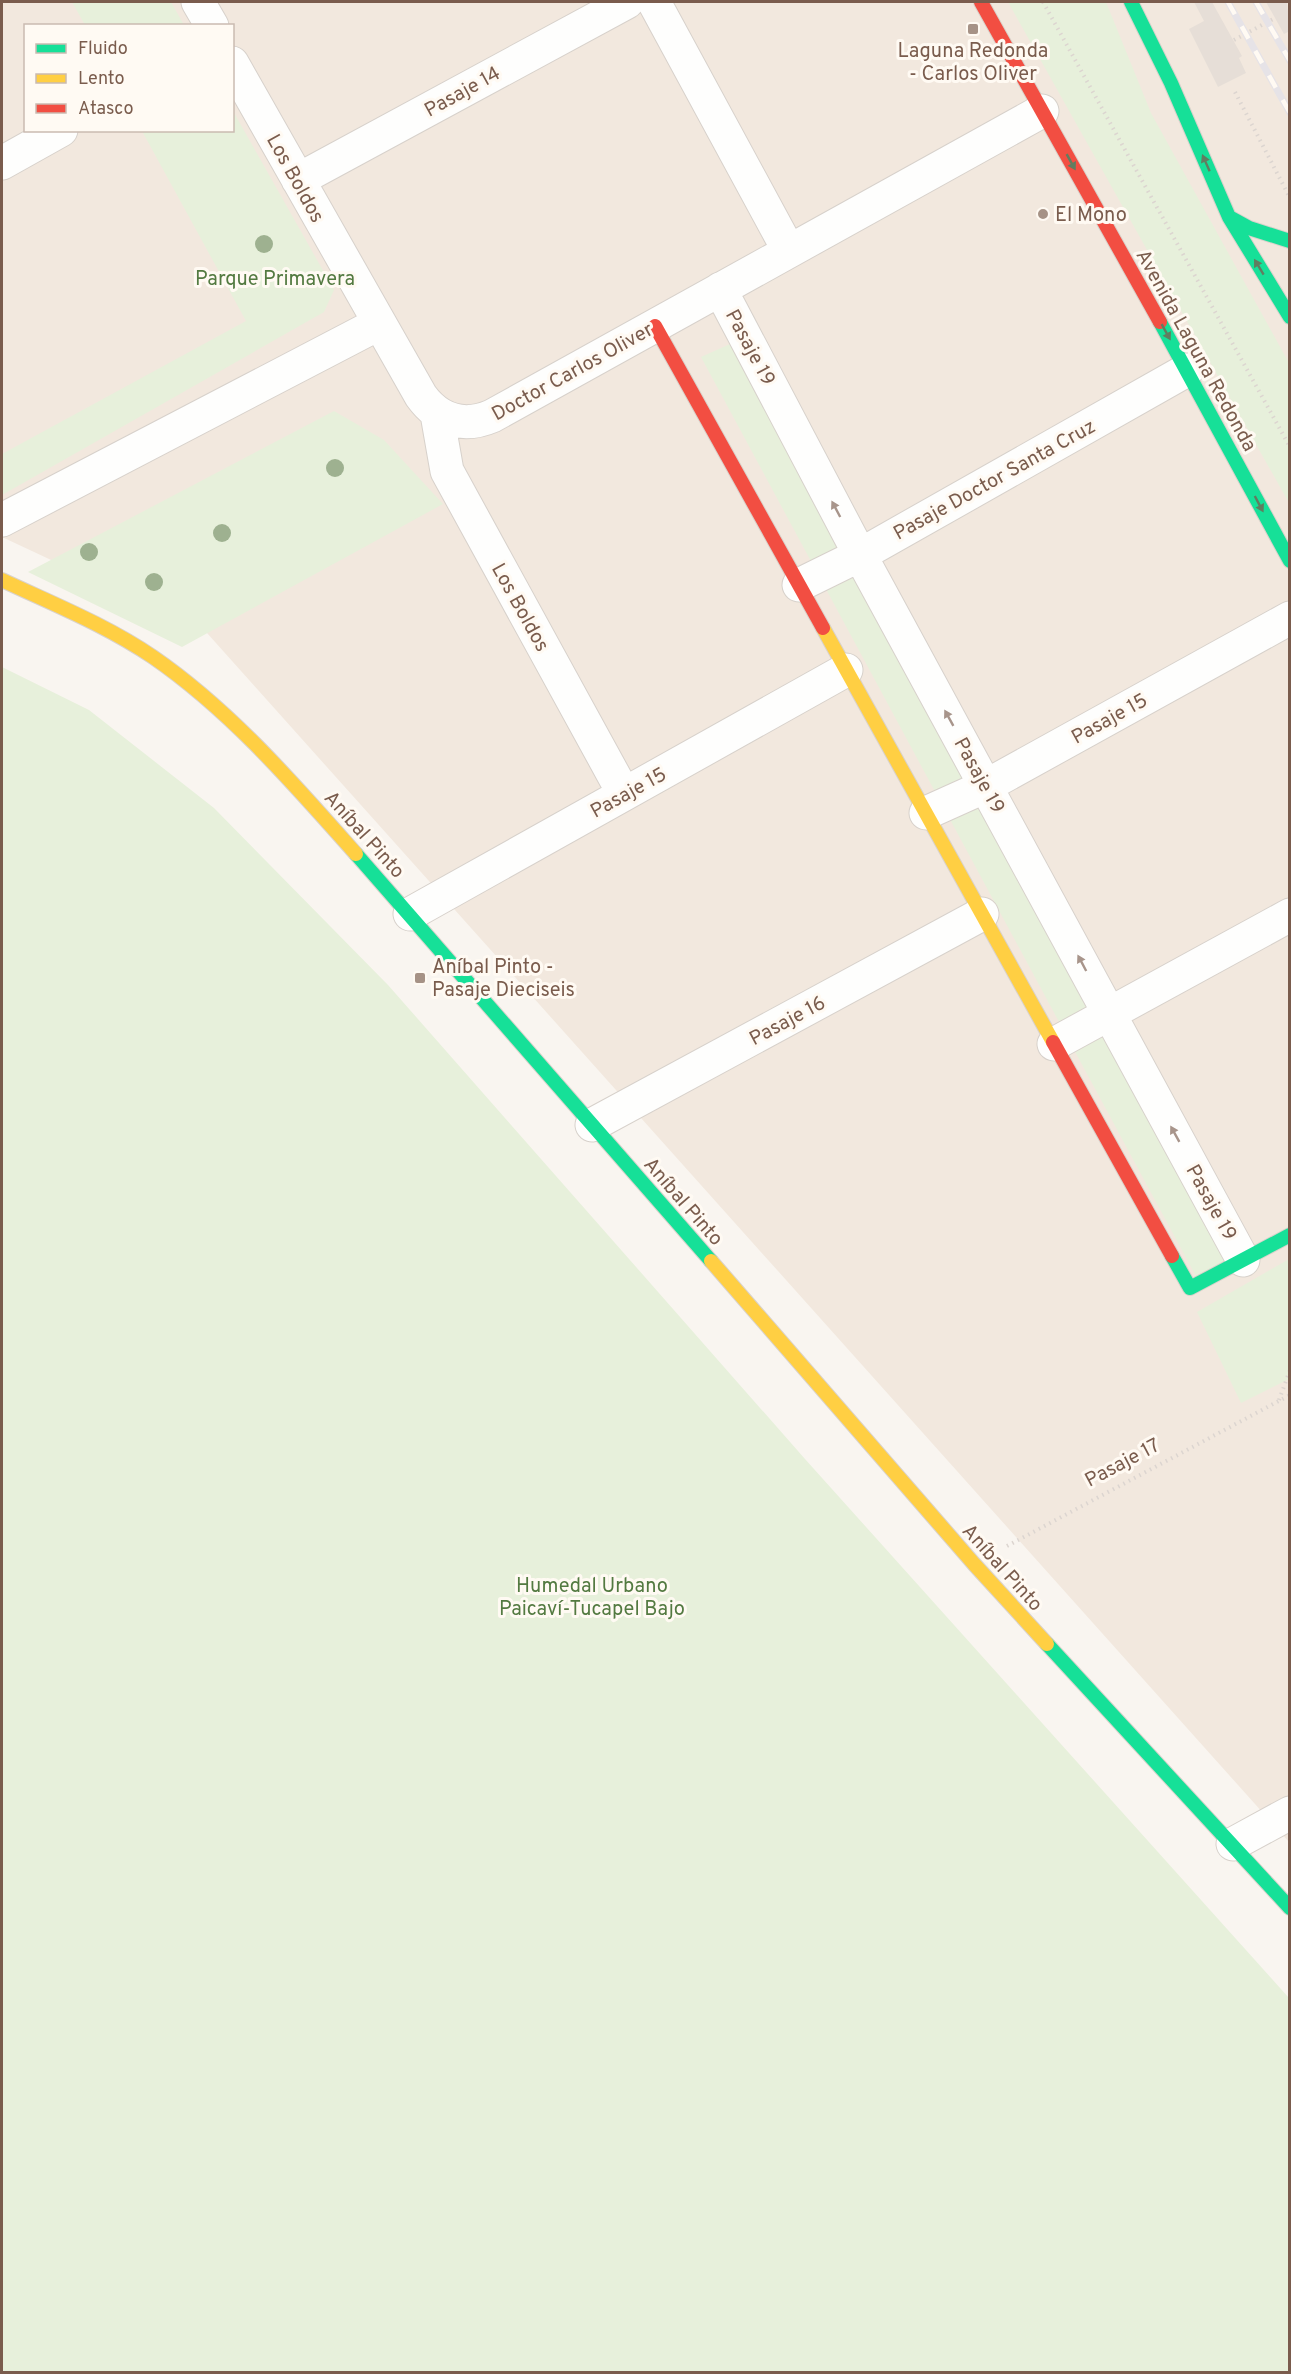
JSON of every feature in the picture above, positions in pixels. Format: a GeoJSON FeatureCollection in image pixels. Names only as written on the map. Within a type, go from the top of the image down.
{"type":"FeatureCollection","features":[{"type":"Feature","properties":{"kind":"street"},"geometry":{"type":"LineString","coordinates":[[198,2],[211,24]]}},
{"type":"Feature","properties":{"kind":"street","name":"Pasaje 14"},"geometry":{"type":"LineString","coordinates":[[298,180],[627,2]]}},
{"type":"Feature","properties":{"kind":"street"},"geometry":{"type":"LineString","coordinates":[[654,2],[789,251]]}},
{"type":"Feature","properties":{"kind":"street","name":"Avenida Laguna Redonda"},"geometry":{"type":"LineString","coordinates":[[981,2],[1187,369],[1290,561]]}},
{"type":"Feature","properties":{"kind":"street"},"geometry":{"type":"LineString","coordinates":[[1131,2],[1171,83],[1229,217],[1290,317]]}},
{"type":"Feature","properties":{"kind":"street","name":"Los Boldos"},"geometry":{"type":"LineString","coordinates":[[234,67],[378,324]]}},
{"type":"Feature","properties":{"kind":"street","name":"Doctor Carlos Oliver"},"geometry":{"type":"LineString","coordinates":[[437,414],[464,423],[479,421],[1042,111]]}},
{"type":"Feature","properties":{"kind":"street"},"geometry":{"type":"LineString","coordinates":[[2,164],[58,132]]}},
{"type":"Feature","properties":{"kind":"street"},"geometry":{"type":"LineString","coordinates":[[1229,217],[1249,228],[1290,241]]}},
{"type":"Feature","properties":{"kind":"street","name":"Pasaje 19"},"geometry":{"type":"LineString","coordinates":[[720,289],[860,555],[1243,1260]]}},
{"type":"Feature","properties":{"kind":"street"},"geometry":{"type":"LineString","coordinates":[[2,520],[378,324],[421,396],[437,414]]}},
{"type":"Feature","properties":{"kind":"street"},"geometry":{"type":"LineString","coordinates":[[655,326],[1190,1288],[1290,1235]]}},
{"type":"Feature","properties":{"kind":"street","name":"Pasaje Doctor Santa Cruz"},"geometry":{"type":"LineString","coordinates":[[799,585],[860,555],[1187,369]]}},
{"type":"Feature","properties":{"kind":"street","name":"Los Boldos"},"geometry":{"type":"LineString","coordinates":[[437,414],[447,471],[624,794]]}},
{"type":"Feature","properties":{"kind":"street","name":"Aníbal Pinto"},"geometry":{"type":"LineString","coordinates":[[2,580],[96,624],[151,656],[188,683],[283,772],[410,914],[974,1564],[1290,1908]]}},
{"type":"Feature","properties":{"kind":"street","name":"Pasaje 15"},"geometry":{"type":"LineString","coordinates":[[926,813],[986,786],[1290,618]]}},
{"type":"Feature","properties":{"kind":"street","name":"Pasaje 15"},"geometry":{"type":"LineString","coordinates":[[410,914],[846,670]]}},
{"type":"Feature","properties":{"kind":"street","name":"Pasaje 16"},"geometry":{"type":"LineString","coordinates":[[592,1125],[982,914]]}},
{"type":"Feature","properties":{"kind":"street"},"geometry":{"type":"LineString","coordinates":[[1054,1044],[1290,915]]}},
{"type":"Feature","properties":{"kind":"street"},"geometry":{"type":"LineString","coordinates":[[1233,1844],[1290,1813]]}},
{"type":"Feature","properties":{"kind":"path"},"geometry":{"type":"LineString","coordinates":[[1043,2],[1290,447]]}},
{"type":"Feature","properties":{"kind":"path"},"geometry":{"type":"LineString","coordinates":[[1234,40],[1275,18]]}},
{"type":"Feature","properties":{"kind":"path"},"geometry":{"type":"LineString","coordinates":[[1235,92],[1290,198]]}},
{"type":"Feature","properties":{"kind":"path"},"geometry":{"type":"LineString","coordinates":[[1279,1401],[1290,1370]]}},
{"type":"Feature","properties":{"kind":"path","name":"Pasaje 17"},"geometry":{"type":"LineString","coordinates":[[974,1564],[1290,1395]]}},
{"type":"Feature","properties":{"kind":"shaded area"},"geometry":{"type":"Polygon","coordinates":[[[2,2],[1289,2],[1289,1842],[207,633],[2,537],[2,2]]]}},
{"type":"Feature","properties":{"kind":"green space"},"geometry":{"type":"Polygon","coordinates":[[[72,2],[171,2],[183,24],[84,24],[72,2]]]}},
{"type":"Feature","properties":{"kind":"green space"},"geometry":{"type":"Polygon","coordinates":[[[1008,2],[1106,2],[1151,113],[1289,363],[1289,503],[1008,2]]]}},
{"type":"Feature","properties":{"kind":"green space","name":"Parque Primavera"},"geometry":{"type":"Polygon","coordinates":[[[234,113],[334,290],[324,312],[2,495],[2,454],[246,321],[143,132],[234,132],[234,113]]]}},
{"type":"Feature","properties":{"kind":"green space"},"geometry":{"type":"Polygon","coordinates":[[[730,344],[1228,1263],[1198,1280],[701,357],[730,344]]]}},
{"type":"Feature","properties":{"kind":"green space"},"geometry":{"type":"Polygon","coordinates":[[[334,411],[384,440],[443,504],[182,647],[28,572],[334,411]]]}},
{"type":"Feature","properties":{"kind":"green space","name":"Humedal Urbano Paicaví-Tucapel Bajo"},"geometry":{"type":"Polygon","coordinates":[[[2,667],[89,710],[214,808],[388,985],[805,1459],[1289,1998],[1289,2372],[2,2372],[2,667]]]}},
{"type":"Feature","properties":{"kind":"green space"},"geometry":{"type":"Polygon","coordinates":[[[1289,1259],[1289,1379],[1241,1403],[1197,1312],[1289,1259]]]}},
{"type":"Feature","properties":{"kind":"building"},"geometry":{"type":"Polygon","coordinates":[[[1194,2],[1212,2],[1242,56],[1239,58],[1246,73],[1218,87],[1189,29],[1204,21],[1194,2]]]}},
{"type":"Feature","properties":{"kind":"building"},"geometry":{"type":"Polygon","coordinates":[[[1266,2],[1287,2],[1290,31],[1284,34],[1266,2]]]}},
{"type":"Feature","properties":{"kind":"railway"},"geometry":{"type":"LineString","coordinates":[[1228,2],[1290,113]]}},
{"type":"Feature","properties":{"kind":"railway"},"geometry":{"type":"LineString","coordinates":[[1256,2],[1290,61]]}},
{"type":"Feature","properties":{"kind":"traffic: fast"},"geometry":{"type":"LineString","coordinates":[[1131,2],[1171,83],[1229,217],[1290,317]]}},
{"type":"Feature","properties":{"kind":"traffic: fast"},"geometry":{"type":"LineString","coordinates":[[1229,217],[1249,228],[1290,241]]}},
{"type":"Feature","properties":{"kind":"traffic: fast"},"geometry":{"type":"LineString","coordinates":[[1160,322],[1290,561]]}},
{"type":"Feature","properties":{"kind":"traffic: fast"},"geometry":{"type":"LineString","coordinates":[[356,854],[711,1261]]}},
{"type":"Feature","properties":{"kind":"traffic: fast"},"geometry":{"type":"LineString","coordinates":[[1172,1256],[1190,1288],[1290,1235]]}},
{"type":"Feature","properties":{"kind":"traffic: fast"},"geometry":{"type":"LineString","coordinates":[[1047,1644],[1290,1908]]}},
{"type":"Feature","properties":{"kind":"traffic: slow"},"geometry":{"type":"LineString","coordinates":[[2,580],[117,635],[153,657],[181,678],[235,724],[260,749],[356,854]]}},
{"type":"Feature","properties":{"kind":"traffic: slow"},"geometry":{"type":"LineString","coordinates":[[823,628],[1053,1042]]}},
{"type":"Feature","properties":{"kind":"traffic: slow"},"geometry":{"type":"LineString","coordinates":[[711,1261],[974,1564],[1047,1644]]}},
{"type":"Feature","properties":{"kind":"traffic: jam"},"geometry":{"type":"LineString","coordinates":[[981,2],[1160,322]]}},
{"type":"Feature","properties":{"kind":"traffic: jam"},"geometry":{"type":"LineString","coordinates":[[655,326],[823,628]]}},
{"type":"Feature","properties":{"kind":"traffic: jam"},"geometry":{"type":"LineString","coordinates":[[1053,1042],[1172,1256]]}},
{"type":"Feature","properties":{"kind":"place","name":"Laguna Redonda - Carlos Oliver"},"geometry":{"type":"Point","coordinates":[973,29]}},
{"type":"Feature","properties":{"kind":"place","name":"El Mono"},"geometry":{"type":"Point","coordinates":[1043,214]}},
{"type":"Feature","properties":{"kind":"place","name":"Aníbal Pinto - Pasaje Dieciseis"},"geometry":{"type":"Point","coordinates":[420,978]}}]}
